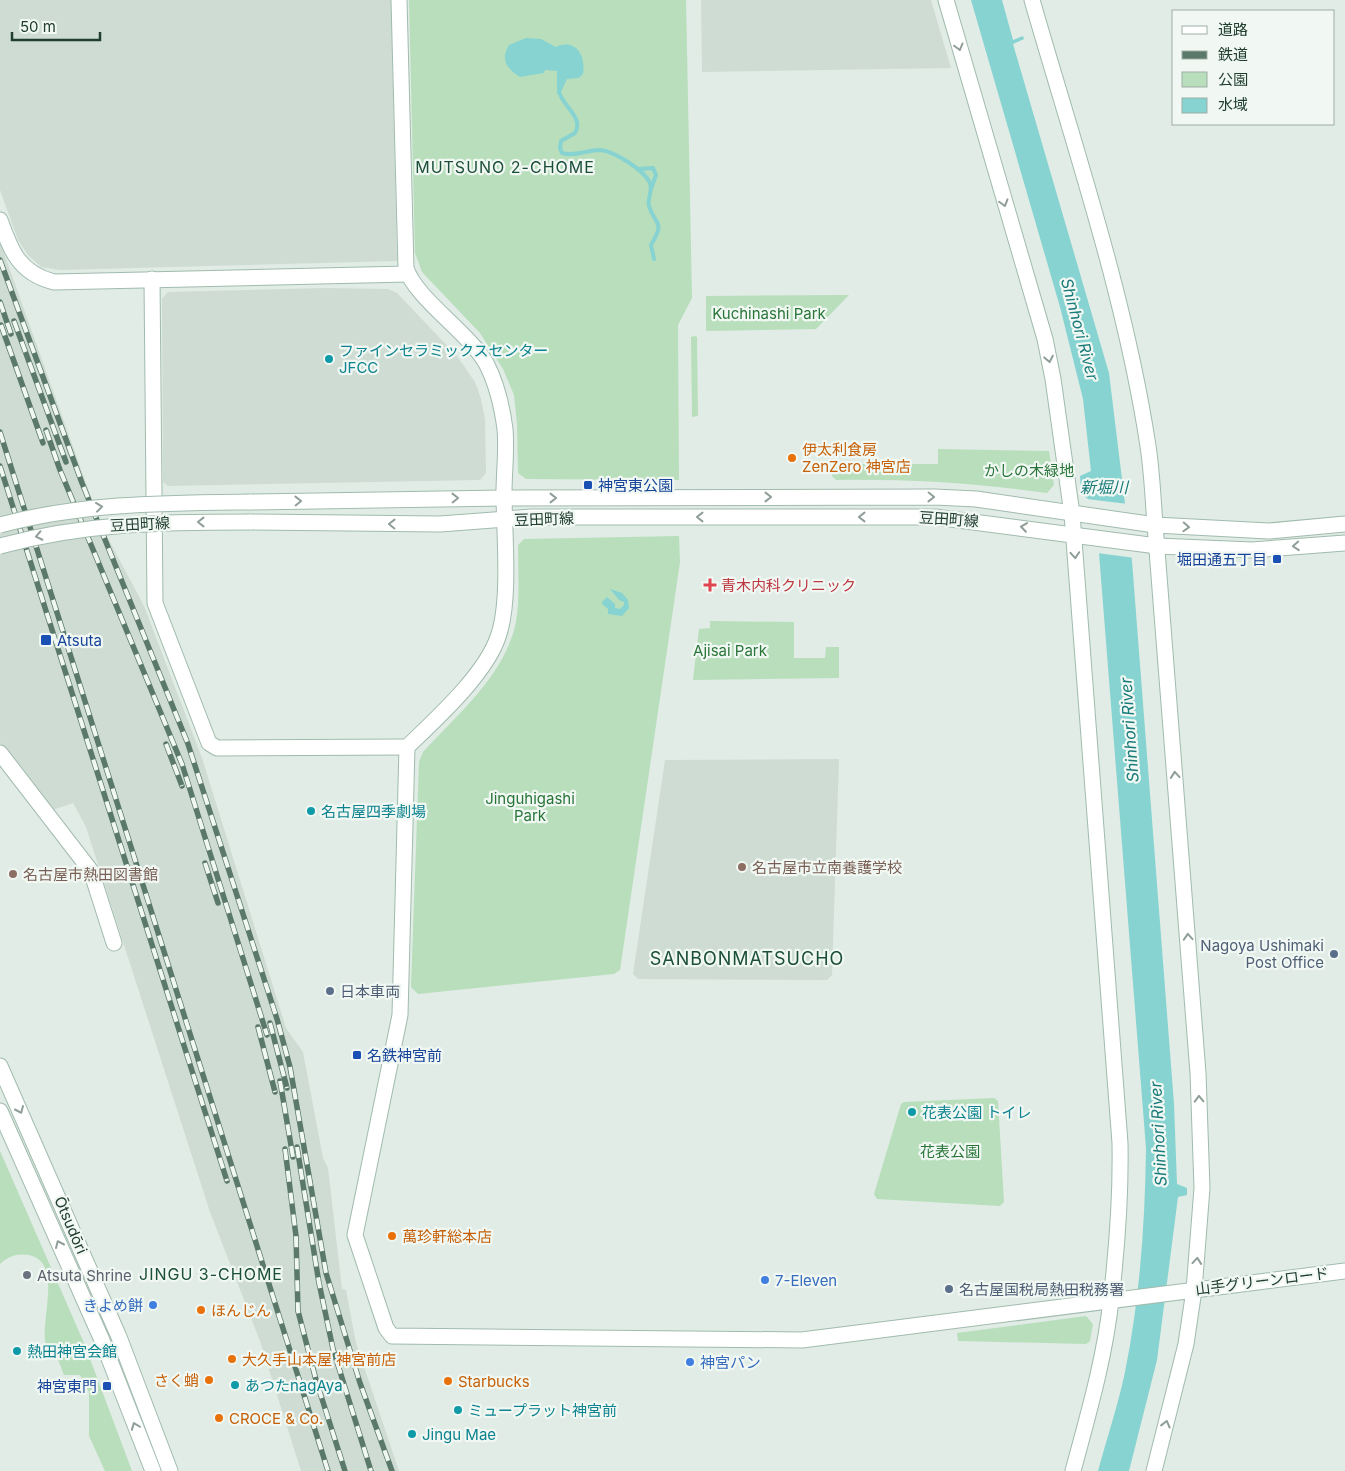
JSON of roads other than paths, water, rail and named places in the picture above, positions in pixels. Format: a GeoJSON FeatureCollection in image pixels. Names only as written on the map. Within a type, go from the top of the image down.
{"type":"FeatureCollection","features":[{"type":"Feature","properties":{"kind":"street"},"geometry":{"type":"LineString","coordinates":[[152,279],[155,602],[209,743],[217,748],[407,747],[480,670],[498,636],[504,601],[505,431],[500,396],[486,363],[408,274],[405,260],[399,0]]}},
{"type":"Feature","properties":{"kind":"street"},"geometry":{"type":"LineString","coordinates":[[946,0],[1045,339],[1074,534],[1120,1143],[1120,1174],[1117,1299],[1073,1471]]}},
{"type":"Feature","properties":{"kind":"street"},"geometry":{"type":"LineString","coordinates":[[1032,0],[1105,252],[1132,364],[1148,448],[1157,546],[1198,1082],[1202,1188],[1194,1290],[1186,1344],[1154,1471]]}},
{"type":"Feature","properties":{"kind":"street"},"geometry":{"type":"LineString","coordinates":[[0,220],[21,266],[42,279],[54,282],[408,274]]}},
{"type":"Feature","properties":{"kind":"street","name":"豆田町線"},"geometry":{"type":"LineString","coordinates":[[0,525],[41,515],[116,505],[504,498],[935,497],[976,499],[1088,517],[1155,525]]}},
{"type":"Feature","properties":{"kind":"street","name":"豆田町線"},"geometry":{"type":"LineString","coordinates":[[0,546],[47,534],[98,526],[164,522],[440,524],[532,517],[935,517],[1157,546]]}},
{"type":"Feature","properties":{"kind":"street"},"geometry":{"type":"LineString","coordinates":[[1155,525],[1269,531],[1345,524]]}},
{"type":"Feature","properties":{"kind":"street"},"geometry":{"type":"LineString","coordinates":[[1157,546],[1252,550],[1345,542]]}},
{"type":"Feature","properties":{"kind":"street","name":"山手グリーンロード"},"geometry":{"type":"LineString","coordinates":[[407,747],[400,1015],[355,1235],[386,1328],[392,1336],[802,1340],[1345,1271]]}},
{"type":"Feature","properties":{"kind":"street"},"geometry":{"type":"LineString","coordinates":[[0,753],[91,871],[114,943]]}},
{"type":"Feature","properties":{"kind":"street","name":"Ōtsudōri"},"geometry":{"type":"LineString","coordinates":[[0,1066],[119,1337],[170,1471]]}},
{"type":"Feature","properties":{"kind":"street","name":"Ōtsudōri"},"geometry":{"type":"LineString","coordinates":[[0,1111],[101,1338],[153,1471]]}},
{"type":"Feature","properties":{"kind":"water","name":"新堀川"},"geometry":{"type":"Polygon","coordinates":[[[971,0],[1002,0],[1013,40],[1023,36],[1024,39],[1013,44],[1109,373],[1132,561],[1174,1104],[1177,1184],[1187,1188],[1187,1195],[1178,1197],[1157,1360],[1129,1471],[1098,1471],[1116,1409],[1130,1344],[1143,1232],[1146,1148],[1099,553],[1088,499],[1081,493],[1080,476],[1091,471],[1083,399],[1060,307],[971,0]]]}},
{"type":"Feature","properties":{"kind":"water"},"geometry":{"type":"Polygon","coordinates":[[[526,38],[541,39],[556,47],[569,45],[574,47],[578,50],[583,61],[583,74],[579,78],[567,79],[560,94],[557,94],[557,71],[545,70],[544,73],[520,77],[508,67],[505,55],[509,45],[526,38]]]}},
{"type":"Feature","properties":{"kind":"water"},"geometry":{"type":"Polygon","coordinates":[[[610,589],[622,593],[628,600],[629,608],[622,616],[608,614],[608,609],[602,604],[607,597],[615,604],[615,608],[620,609],[624,605],[624,602],[619,600],[610,589]]]}},
{"type":"Feature","properties":{"kind":"waterway"},"geometry":{"type":"LineString","coordinates":[[560,94],[577,122],[575,133],[561,141],[560,148],[562,153],[606,151],[620,157],[642,172],[650,183],[649,206],[659,227],[651,245],[654,259]]}},
{"type":"Feature","properties":{"kind":"waterway"},"geometry":{"type":"LineString","coordinates":[[639,169],[653,168],[656,175],[651,189]]}},
{"type":"Feature","properties":{"kind":"railway"},"geometry":{"type":"LineString","coordinates":[[0,260],[82,483],[188,744],[277,1019],[290,1067],[326,1273],[360,1383],[392,1471]]}},
{"type":"Feature","properties":{"kind":"railway"},"geometry":{"type":"LineString","coordinates":[[0,302],[11,334]]}},
{"type":"Feature","properties":{"kind":"railway"},"geometry":{"type":"LineString","coordinates":[[14,321],[66,462]]}},
{"type":"Feature","properties":{"kind":"railway"},"geometry":{"type":"LineString","coordinates":[[1,325],[43,443]]}},
{"type":"Feature","properties":{"kind":"railway"},"geometry":{"type":"LineString","coordinates":[[46,430],[60,470],[182,764],[267,1035]]}},
{"type":"Feature","properties":{"kind":"railway"},"geometry":{"type":"LineString","coordinates":[[0,432],[328,1471]]}},
{"type":"Feature","properties":{"kind":"railway"},"geometry":{"type":"LineString","coordinates":[[0,466],[227,1181]]}},
{"type":"Feature","properties":{"kind":"railway"},"geometry":{"type":"LineString","coordinates":[[166,744],[182,786]]}},
{"type":"Feature","properties":{"kind":"railway"},"geometry":{"type":"LineString","coordinates":[[205,863],[218,903]]}},
{"type":"Feature","properties":{"kind":"railway"},"geometry":{"type":"LineString","coordinates":[[270,1023],[287,1088]]}},
{"type":"Feature","properties":{"kind":"railway"},"geometry":{"type":"LineString","coordinates":[[258,1027],[275,1092]]}},
{"type":"Feature","properties":{"kind":"railway"},"geometry":{"type":"LineString","coordinates":[[280,1081],[293,1157]]}},
{"type":"Feature","properties":{"kind":"railway"},"geometry":{"type":"LineString","coordinates":[[297,1147],[319,1283],[333,1349],[371,1471]]}},
{"type":"Feature","properties":{"kind":"railway"},"geometry":{"type":"LineString","coordinates":[[285,1149],[296,1236],[298,1311],[316,1380],[345,1471]]}},
{"type":"Feature","properties":{"kind":"place","name":"ファインセラミックスセンター JFCC"},"geometry":{"type":"Point","coordinates":[329,359]}},
{"type":"Feature","properties":{"kind":"place","name":"伊太利食房 ZenZero 神宮店"},"geometry":{"type":"Point","coordinates":[792,458]}},
{"type":"Feature","properties":{"kind":"place","name":"神宮東公園"},"geometry":{"type":"Point","coordinates":[588,485]}},
{"type":"Feature","properties":{"kind":"place","name":"堀田通五丁目"},"geometry":{"type":"Point","coordinates":[1277,559]}},
{"type":"Feature","properties":{"kind":"place","name":"青木内科クリニック"},"geometry":{"type":"Point","coordinates":[710,585]}},
{"type":"Feature","properties":{"kind":"place","name":"Atsuta"},"geometry":{"type":"Point","coordinates":[46,640]}},
{"type":"Feature","properties":{"kind":"place","name":"名古屋四季劇場"},"geometry":{"type":"Point","coordinates":[311,811]}},
{"type":"Feature","properties":{"kind":"place","name":"名古屋市立南養護学校"},"geometry":{"type":"Point","coordinates":[742,867]}},
{"type":"Feature","properties":{"kind":"place","name":"名古屋市熱田図書館"},"geometry":{"type":"Point","coordinates":[13,874]}},
{"type":"Feature","properties":{"kind":"place","name":"Nagoya Ushimaki Post Office"},"geometry":{"type":"Point","coordinates":[1334,954]}},
{"type":"Feature","properties":{"kind":"place","name":"日本車両"},"geometry":{"type":"Point","coordinates":[330,991]}},
{"type":"Feature","properties":{"kind":"place","name":"名鉄神宮前"},"geometry":{"type":"Point","coordinates":[357,1055]}},
{"type":"Feature","properties":{"kind":"place","name":"花表公園 トイレ"},"geometry":{"type":"Point","coordinates":[912,1112]}},
{"type":"Feature","properties":{"kind":"place","name":"萬珍軒総本店"},"geometry":{"type":"Point","coordinates":[392,1236]}},
{"type":"Feature","properties":{"kind":"place","name":"Atsuta Shrine"},"geometry":{"type":"Point","coordinates":[27,1275]}},
{"type":"Feature","properties":{"kind":"place","name":"7-Eleven"},"geometry":{"type":"Point","coordinates":[765,1280]}},
{"type":"Feature","properties":{"kind":"place","name":"名古屋国税局熱田税務署"},"geometry":{"type":"Point","coordinates":[949,1289]}},
{"type":"Feature","properties":{"kind":"place","name":"きよめ餅"},"geometry":{"type":"Point","coordinates":[153,1305]}},
{"type":"Feature","properties":{"kind":"place","name":"ほんじん"},"geometry":{"type":"Point","coordinates":[201,1310]}},
{"type":"Feature","properties":{"kind":"place","name":"熱田神宮会館"},"geometry":{"type":"Point","coordinates":[17,1351]}},
{"type":"Feature","properties":{"kind":"place","name":"大久手山本屋 神宮前店"},"geometry":{"type":"Point","coordinates":[232,1359]}},
{"type":"Feature","properties":{"kind":"place","name":"神宮パン"},"geometry":{"type":"Point","coordinates":[690,1362]}},
{"type":"Feature","properties":{"kind":"place","name":"さく蛸"},"geometry":{"type":"Point","coordinates":[209,1380]}},
{"type":"Feature","properties":{"kind":"place","name":"Starbucks"},"geometry":{"type":"Point","coordinates":[448,1381]}},
{"type":"Feature","properties":{"kind":"place","name":"あつたnagAya"},"geometry":{"type":"Point","coordinates":[235,1385]}},
{"type":"Feature","properties":{"kind":"place","name":"神宮東門"},"geometry":{"type":"Point","coordinates":[107,1386]}},
{"type":"Feature","properties":{"kind":"place","name":"ミュープラット神宮前"},"geometry":{"type":"Point","coordinates":[458,1410]}},
{"type":"Feature","properties":{"kind":"place","name":"CROCE & Co."},"geometry":{"type":"Point","coordinates":[219,1418]}},
{"type":"Feature","properties":{"kind":"place","name":"Jingu Mae"},"geometry":{"type":"Point","coordinates":[412,1434]}},
{"type":"Feature","properties":{"kind":"district","name":"MUTSUNO 2-CHOME"},"geometry":{"type":"Point","coordinates":[505,167]}},
{"type":"Feature","properties":{"kind":"district","name":"SANBONMATSUCHO"},"geometry":{"type":"Point","coordinates":[747,958]}},
{"type":"Feature","properties":{"kind":"district","name":"JINGU 3-CHOME"},"geometry":{"type":"Point","coordinates":[211,1274]}},
{"type":"Feature","properties":{"kind":"park label","name":"Kuchinashi Park"},"geometry":{"type":"Point","coordinates":[769,313]}},
{"type":"Feature","properties":{"kind":"park label","name":"かしの木緑地"},"geometry":{"type":"Point","coordinates":[1029,470]}},
{"type":"Feature","properties":{"kind":"park label","name":"Ajisai Park"},"geometry":{"type":"Point","coordinates":[730,650]}},
{"type":"Feature","properties":{"kind":"park label","name":"Jinguhigashi Park"},"geometry":{"type":"Point","coordinates":[530,806]}},
{"type":"Feature","properties":{"kind":"park label","name":"花表公園"},"geometry":{"type":"Point","coordinates":[950,1151]}},
{"type":"Feature","properties":{"kind":"water label","name":"Shinhori River"},"geometry":{"type":"Point","coordinates":[1080,329]}},
{"type":"Feature","properties":{"kind":"water label","name":"Shinhori River"},"geometry":{"type":"Point","coordinates":[1129,730]}},
{"type":"Feature","properties":{"kind":"water label","name":"Shinhori River"},"geometry":{"type":"Point","coordinates":[1158,1134]}}]}
